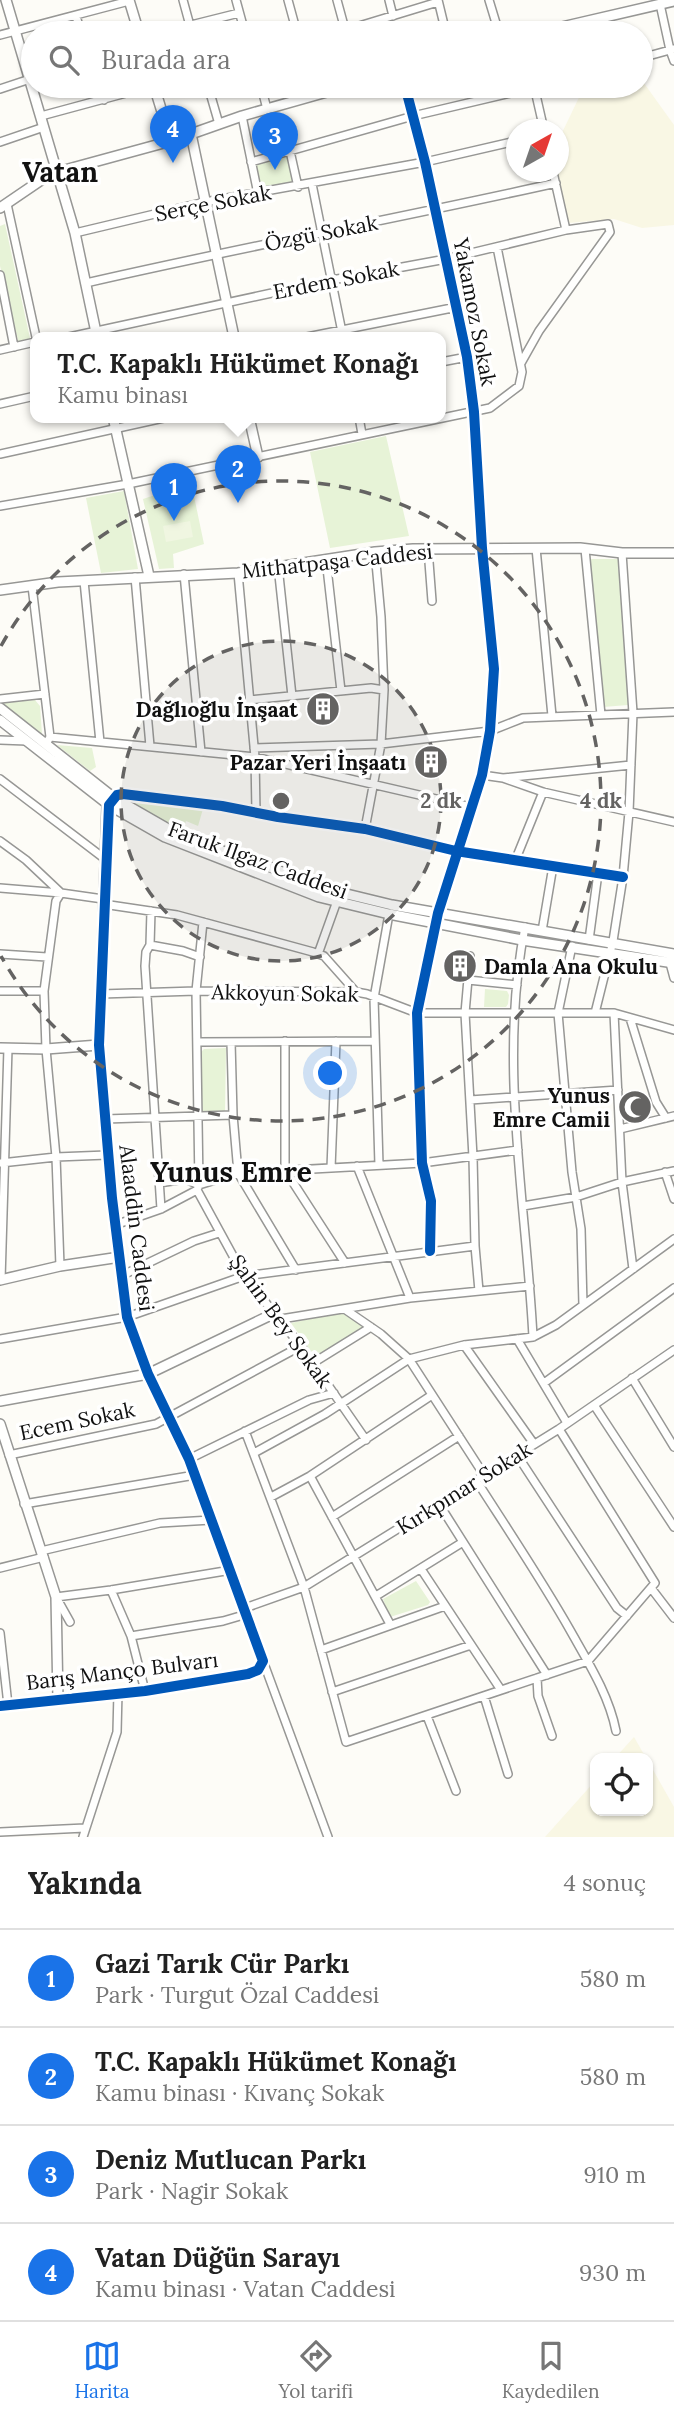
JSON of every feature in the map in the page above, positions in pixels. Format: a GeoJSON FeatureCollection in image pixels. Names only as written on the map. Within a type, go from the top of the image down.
{"type":"FeatureCollection","features":[{"type":"Feature","properties":{"kind":"street"},"geometry":{"type":"LineString","coordinates":[[6,0],[21,50]]}},
{"type":"Feature","properties":{"kind":"street"},"geometry":{"type":"LineString","coordinates":[[183,0],[189,21]]}},
{"type":"Feature","properties":{"kind":"street"},"geometry":{"type":"LineString","coordinates":[[236,0],[241,21]]}},
{"type":"Feature","properties":{"kind":"street"},"geometry":{"type":"LineString","coordinates":[[288,0],[294,21]]}},
{"type":"Feature","properties":{"kind":"street"},"geometry":{"type":"LineString","coordinates":[[337,0],[343,21]]}},
{"type":"Feature","properties":{"kind":"street"},"geometry":{"type":"LineString","coordinates":[[389,0],[393,16]]}},
{"type":"Feature","properties":{"kind":"street"},"geometry":{"type":"LineString","coordinates":[[489,0],[495,21]]}},
{"type":"Feature","properties":{"kind":"street"},"geometry":{"type":"LineString","coordinates":[[56,21],[129,1],[135,21]]}},
{"type":"Feature","properties":{"kind":"street"},"geometry":{"type":"LineString","coordinates":[[378,21],[438,1],[443,21]]}},
{"type":"Feature","properties":{"kind":"street"},"geometry":{"type":"LineString","coordinates":[[589,21],[674,1]]}},
{"type":"Feature","properties":{"kind":"street"},"geometry":{"type":"LineString","coordinates":[[660,5],[674,61]]}},
{"type":"Feature","properties":{"kind":"street"},"geometry":{"type":"LineString","coordinates":[[215,21],[239,13]]}},
{"type":"Feature","properties":{"kind":"street"},"geometry":{"type":"LineString","coordinates":[[76,16],[77,21]]}},
{"type":"Feature","properties":{"kind":"street"},"geometry":{"type":"LineString","coordinates":[[0,36],[21,30]]}},
{"type":"Feature","properties":{"kind":"street"},"geometry":{"type":"LineString","coordinates":[[653,55],[672,49]]}},
{"type":"Feature","properties":{"kind":"street"},"geometry":{"type":"LineString","coordinates":[[0,89],[21,82]]}},
{"type":"Feature","properties":{"kind":"street"},"geometry":{"type":"LineString","coordinates":[[36,98],[75,233],[96,332]]}},
{"type":"Feature","properties":{"kind":"street"},"geometry":{"type":"LineString","coordinates":[[41,117],[111,98]]}},
{"type":"Feature","properties":{"kind":"street"},"geometry":{"type":"LineString","coordinates":[[157,98],[171,141]]}},
{"type":"Feature","properties":{"kind":"street"},"geometry":{"type":"LineString","coordinates":[[211,98],[219,124]]}},
{"type":"Feature","properties":{"kind":"street"},"geometry":{"type":"LineString","coordinates":[[264,98],[267,109]]}},
{"type":"Feature","properties":{"kind":"street"},"geometry":{"type":"LineString","coordinates":[[35,332],[3,206],[50,174],[171,141],[242,116],[306,98]]}},
{"type":"Feature","properties":{"kind":"street","name":"Yakamoz Sokak"},"geometry":{"type":"LineString","coordinates":[[408,98],[436,210],[467,357],[474,412],[482,548],[494,669],[490,731],[482,775],[438,913],[417,1013],[422,1163],[430,1201],[430,1251]]}},
{"type":"Feature","properties":{"kind":"street"},"geometry":{"type":"LineString","coordinates":[[251,162],[487,98]]}},
{"type":"Feature","properties":{"kind":"street"},"geometry":{"type":"LineString","coordinates":[[538,98],[542,119]]}},
{"type":"Feature","properties":{"kind":"street"},"geometry":{"type":"LineString","coordinates":[[242,116],[258,194]]}},
{"type":"Feature","properties":{"kind":"street"},"geometry":{"type":"LineString","coordinates":[[0,142],[44,127]]}},
{"type":"Feature","properties":{"kind":"street"},"geometry":{"type":"LineString","coordinates":[[191,134],[233,332]]}},
{"type":"Feature","properties":{"kind":"street","name":"Serçe Sokak"},"geometry":{"type":"LineString","coordinates":[[75,233],[205,202],[298,187],[506,143]]}},
{"type":"Feature","properties":{"kind":"street"},"geometry":{"type":"LineString","coordinates":[[290,152],[298,187]]}},
{"type":"Feature","properties":{"kind":"street"},"geometry":{"type":"LineString","coordinates":[[556,183],[566,230]]}},
{"type":"Feature","properties":{"kind":"street","name":"Özgü Sokak"},"geometry":{"type":"LineString","coordinates":[[86,283],[556,183]]}},
{"type":"Feature","properties":{"kind":"street"},"geometry":{"type":"LineString","coordinates":[[312,184],[343,332]]}},
{"type":"Feature","properties":{"kind":"street","name":"Erdem Sokak"},"geometry":{"type":"LineString","coordinates":[[109,332],[227,302],[446,259],[566,230],[608,224],[610,232],[539,331],[521,363]]}},
{"type":"Feature","properties":{"kind":"street"},"geometry":{"type":"LineString","coordinates":[[446,418],[490,408],[519,386],[521,363],[496,247]]}},
{"type":"Feature","properties":{"kind":"street"},"geometry":{"type":"LineString","coordinates":[[0,275],[14,347]]}},
{"type":"Feature","properties":{"kind":"street"},"geometry":{"type":"LineString","coordinates":[[347,332],[457,307]]}},
{"type":"Feature","properties":{"kind":"street"},"geometry":{"type":"LineString","coordinates":[[0,350],[30,343]]}},
{"type":"Feature","properties":{"kind":"street"},"geometry":{"type":"LineString","coordinates":[[446,361],[467,357]]}},
{"type":"Feature","properties":{"kind":"street"},"geometry":{"type":"LineString","coordinates":[[0,404],[30,397]]}},
{"type":"Feature","properties":{"kind":"street"},"geometry":{"type":"LineString","coordinates":[[114,423],[149,576]]}},
{"type":"Feature","properties":{"kind":"street"},"geometry":{"type":"LineString","coordinates":[[0,454],[142,423]]}},
{"type":"Feature","properties":{"kind":"street"},"geometry":{"type":"LineString","coordinates":[[250,423],[258,457]]}},
{"type":"Feature","properties":{"kind":"street"},"geometry":{"type":"LineString","coordinates":[[360,423],[362,434]]}},
{"type":"Feature","properties":{"kind":"street"},"geometry":{"type":"LineString","coordinates":[[0,506],[128,484],[418,423]]}},
{"type":"Feature","properties":{"kind":"street"},"geometry":{"type":"LineString","coordinates":[[536,548],[552,716]]}},
{"type":"Feature","properties":{"kind":"street","name":"Mithatpaşa Caddesi"},"geometry":{"type":"LineString","coordinates":[[0,590],[149,576],[238,573],[375,552],[428,549],[536,548],[674,553]]}},
{"type":"Feature","properties":{"kind":"street"},"geometry":{"type":"LineString","coordinates":[[428,549],[432,601]]}},
{"type":"Feature","properties":{"kind":"street"},"geometry":{"type":"LineString","coordinates":[[585,549],[601,715]]}},
{"type":"Feature","properties":{"kind":"street"},"geometry":{"type":"LineString","coordinates":[[365,829],[381,744],[384,690],[375,552]]}},
{"type":"Feature","properties":{"kind":"street"},"geometry":{"type":"LineString","coordinates":[[594,1013],[611,948],[623,877],[629,812],[633,713],[622,553]]}},
{"type":"Feature","properties":{"kind":"street"},"geometry":{"type":"LineString","coordinates":[[326,559],[341,691]]}},
{"type":"Feature","properties":{"kind":"street"},"geometry":{"type":"LineString","coordinates":[[278,566],[292,696]]}},
{"type":"Feature","properties":{"kind":"street"},"geometry":{"type":"LineString","coordinates":[[238,573],[256,757],[256,812]]}},
{"type":"Feature","properties":{"kind":"street"},"geometry":{"type":"LineString","coordinates":[[184,574],[201,752]]}},
{"type":"Feature","properties":{"kind":"street"},"geometry":{"type":"LineString","coordinates":[[135,577],[150,746]]}},
{"type":"Feature","properties":{"kind":"street"},"geometry":{"type":"LineString","coordinates":[[84,581],[100,741]]}},
{"type":"Feature","properties":{"kind":"street"},"geometry":{"type":"LineString","coordinates":[[32,586],[48,740],[100,741],[256,757],[471,807]]}},
{"type":"Feature","properties":{"kind":"street"},"geometry":{"type":"LineString","coordinates":[[249,700],[371,688],[384,690]]}},
{"type":"Feature","properties":{"kind":"street"},"geometry":{"type":"LineString","coordinates":[[0,699],[45,694]]}},
{"type":"Feature","properties":{"kind":"street","name":"Faruk Ilgaz Caddesi"},"geometry":{"type":"LineString","coordinates":[[0,708],[48,740],[111,801],[201,844],[322,888],[392,905],[542,930],[589,940],[611,948]]}},
{"type":"Feature","properties":{"kind":"street"},"geometry":{"type":"LineString","coordinates":[[254,748],[381,744],[490,731],[523,718],[674,712]]}},
{"type":"Feature","properties":{"kind":"street","name":"Faruk Ilgaz Caddesi"},"geometry":{"type":"LineString","coordinates":[[0,720],[165,837],[319,897],[389,914],[523,940],[611,948],[673,960]]}},
{"type":"Feature","properties":{"kind":"street"},"geometry":{"type":"LineString","coordinates":[[0,740],[28,741]]}},
{"type":"Feature","properties":{"kind":"street"},"geometry":{"type":"LineString","coordinates":[[503,778],[631,765]]}},
{"type":"Feature","properties":{"kind":"street"},"geometry":{"type":"LineString","coordinates":[[482,775],[674,822]]}},
{"type":"Feature","properties":{"kind":"street"},"geometry":{"type":"LineString","coordinates":[[0,779],[105,859]]}},
{"type":"Feature","properties":{"kind":"street"},"geometry":{"type":"LineString","coordinates":[[515,860],[543,792]]}},
{"type":"Feature","properties":{"kind":"street"},"geometry":{"type":"LineString","coordinates":[[111,801],[122,794],[256,812],[365,829],[456,851],[623,877]]}},
{"type":"Feature","properties":{"kind":"street","name":"Alaaddin Caddesi"},"geometry":{"type":"LineString","coordinates":[[111,801],[105,859],[99,1045],[107,1155],[127,1317],[148,1374],[189,1459],[263,1661]]}},
{"type":"Feature","properties":{"kind":"street"},"geometry":{"type":"LineString","coordinates":[[0,841],[26,860],[61,893]]}},
{"type":"Feature","properties":{"kind":"street"},"geometry":{"type":"LineString","coordinates":[[542,930],[553,866]]}},
{"type":"Feature","properties":{"kind":"street"},"geometry":{"type":"LineString","coordinates":[[589,940],[598,873]]}},
{"type":"Feature","properties":{"kind":"street"},"geometry":{"type":"LineString","coordinates":[[0,888],[61,893],[151,911],[203,922],[318,954],[335,967],[356,992]]}},
{"type":"Feature","properties":{"kind":"street"},"geometry":{"type":"LineString","coordinates":[[60,1266],[56,1157],[46,1049],[44,991],[56,901],[61,893]]}},
{"type":"Feature","properties":{"kind":"street"},"geometry":{"type":"LineString","coordinates":[[318,954],[337,901]]}},
{"type":"Feature","properties":{"kind":"street"},"geometry":{"type":"LineString","coordinates":[[151,911],[150,945],[146,952],[145,966],[161,1209]]}},
{"type":"Feature","properties":{"kind":"street"},"geometry":{"type":"LineString","coordinates":[[379,1165],[374,998],[389,914]]}},
{"type":"Feature","properties":{"kind":"street","name":"Şahin Bey Sokak"},"geometry":{"type":"LineString","coordinates":[[203,922],[196,991],[198,1187],[219,1233],[244,1276],[302,1346],[366,1440]]}},
{"type":"Feature","properties":{"kind":"street"},"geometry":{"type":"LineString","coordinates":[[525,928],[513,1013],[518,1150],[533,1337]]}},
{"type":"Feature","properties":{"kind":"street"},"geometry":{"type":"LineString","coordinates":[[150,945],[200,957]]}},
{"type":"Feature","properties":{"kind":"street"},"geometry":{"type":"LineString","coordinates":[[572,946],[558,1013],[581,1229],[583,1305]]}},
{"type":"Feature","properties":{"kind":"street"},"geometry":{"type":"LineString","coordinates":[[0,954],[47,957]]}},
{"type":"Feature","properties":{"kind":"street"},"geometry":{"type":"LineString","coordinates":[[470,956],[465,1013],[479,1291]]}},
{"type":"Feature","properties":{"kind":"street"},"geometry":{"type":"LineString","coordinates":[[673,960],[674,978]]}},
{"type":"Feature","properties":{"kind":"street"},"geometry":{"type":"LineString","coordinates":[[468,980],[517,985]]}},
{"type":"Feature","properties":{"kind":"street"},"geometry":{"type":"LineString","coordinates":[[0,991],[44,991]]}},
{"type":"Feature","properties":{"kind":"street","name":"Akkoyun Sokak"},"geometry":{"type":"LineString","coordinates":[[101,994],[196,991],[356,992],[367,993],[417,1013],[614,1013],[674,1030]]}},
{"type":"Feature","properties":{"kind":"street"},"geometry":{"type":"LineString","coordinates":[[614,1013],[622,1182],[633,1269]]}},
{"type":"Feature","properties":{"kind":"street"},"geometry":{"type":"LineString","coordinates":[[620,1129],[670,1117],[656,1102],[630,1018]]}},
{"type":"Feature","properties":{"kind":"street"},"geometry":{"type":"LineString","coordinates":[[285,1041],[285,1170],[345,1263]]}},
{"type":"Feature","properties":{"kind":"street"},"geometry":{"type":"LineString","coordinates":[[331,1168],[336,1041]]}},
{"type":"Feature","properties":{"kind":"street"},"geometry":{"type":"LineString","coordinates":[[198,1042],[374,1041]]}},
{"type":"Feature","properties":{"kind":"street"},"geometry":{"type":"LineString","coordinates":[[231,1042],[238,1173],[296,1270]]}},
{"type":"Feature","properties":{"kind":"street"},"geometry":{"type":"LineString","coordinates":[[99,1045],[46,1049],[4,1048],[0,1280],[60,1266],[120,1257]]}},
{"type":"Feature","properties":{"kind":"street"},"geometry":{"type":"LineString","coordinates":[[470,1100],[618,1090]]}},
{"type":"Feature","properties":{"kind":"street"},"geometry":{"type":"LineString","coordinates":[[104,1119],[233,1115]]}},
{"type":"Feature","properties":{"kind":"street"},"geometry":{"type":"LineString","coordinates":[[115,1225],[161,1209],[198,1187],[238,1173],[422,1163],[518,1150]]}},
{"type":"Feature","properties":{"kind":"street"},"geometry":{"type":"LineString","coordinates":[[2,1163],[107,1155]]}},
{"type":"Feature","properties":{"kind":"street"},"geometry":{"type":"LineString","coordinates":[[357,1166],[395,1255],[410,1298]]}},
{"type":"Feature","properties":{"kind":"street"},"geometry":{"type":"LineString","coordinates":[[523,1206],[576,1197],[622,1182],[674,1171]]}},
{"type":"Feature","properties":{"kind":"street"},"geometry":{"type":"LineString","coordinates":[[665,1172],[674,1199]]}},
{"type":"Feature","properties":{"kind":"street"},"geometry":{"type":"LineString","coordinates":[[159,1183],[185,1179],[198,1187]]}},
{"type":"Feature","properties":{"kind":"street"},"geometry":{"type":"LineString","coordinates":[[122,1275],[194,1241],[219,1233]]}},
{"type":"Feature","properties":{"kind":"street"},"geometry":{"type":"LineString","coordinates":[[254,1453],[325,1414],[409,1359],[464,1345],[533,1337],[556,1325],[674,1239]]}},
{"type":"Feature","properties":{"kind":"street"},"geometry":{"type":"LineString","coordinates":[[0,1339],[127,1317],[244,1276],[475,1246]]}},
{"type":"Feature","properties":{"kind":"street"},"geometry":{"type":"LineString","coordinates":[[0,1401],[148,1374],[278,1316],[346,1310],[410,1298],[530,1286]]}},
{"type":"Feature","properties":{"kind":"street"},"geometry":{"type":"LineString","coordinates":[[544,1383],[674,1288]]}},
{"type":"Feature","properties":{"kind":"street"},"geometry":{"type":"LineString","coordinates":[[346,1310],[409,1359],[484,1475]]}},
{"type":"Feature","properties":{"kind":"street"},"geometry":{"type":"LineString","coordinates":[[313,1363],[371,1327]]}},
{"type":"Feature","properties":{"kind":"street"},"geometry":{"type":"LineString","coordinates":[[517,1339],[567,1423]]}},
{"type":"Feature","properties":{"kind":"street"},"geometry":{"type":"LineString","coordinates":[[464,1345],[534,1444]]}},
{"type":"Feature","properties":{"kind":"street","name":"Ecem Sokak"},"geometry":{"type":"LineString","coordinates":[[9,1455],[156,1424],[302,1346]]}},
{"type":"Feature","properties":{"kind":"street","name":"Kırkpınar Sokak"},"geometry":{"type":"LineString","coordinates":[[131,1636],[223,1621],[304,1587],[559,1429],[674,1350]]}},
{"type":"Feature","properties":{"kind":"street"},"geometry":{"type":"LineString","coordinates":[[632,1378],[674,1447]]}},
{"type":"Feature","properties":{"kind":"street"},"geometry":{"type":"LineString","coordinates":[[189,1459],[309,1400],[334,1393]]}},
{"type":"Feature","properties":{"kind":"street"},"geometry":{"type":"LineString","coordinates":[[271,1497],[310,1476],[432,1395]]}},
{"type":"Feature","properties":{"kind":"street"},"geometry":{"type":"LineString","coordinates":[[594,1405],[674,1527]]}},
{"type":"Feature","properties":{"kind":"street"},"geometry":{"type":"LineString","coordinates":[[0,1424],[56,1597],[70,1622]]}},
{"type":"Feature","properties":{"kind":"street"},"geometry":{"type":"LineString","coordinates":[[246,1431],[304,1587],[346,1742],[588,1661],[655,1583],[559,1429]]}},
{"type":"Feature","properties":{"kind":"street"},"geometry":{"type":"LineString","coordinates":[[332,1517],[459,1436]]}},
{"type":"Feature","properties":{"kind":"street"},"geometry":{"type":"LineString","coordinates":[[517,1455],[617,1608],[627,1616]]}},
{"type":"Feature","properties":{"kind":"street"},"geometry":{"type":"LineString","coordinates":[[24,1504],[195,1475]]}},
{"type":"Feature","properties":{"kind":"street"},"geometry":{"type":"LineString","coordinates":[[310,1476],[390,1624]]}},
{"type":"Feature","properties":{"kind":"street"},"geometry":{"type":"LineString","coordinates":[[476,1480],[540,1577],[588,1661],[612,1711],[616,1731]]}},
{"type":"Feature","properties":{"kind":"street"},"geometry":{"type":"LineString","coordinates":[[439,1504],[547,1675]]}},
{"type":"Feature","properties":{"kind":"street"},"geometry":{"type":"LineString","coordinates":[[0,1568],[42,1554],[160,1523],[211,1520]]}},
{"type":"Feature","properties":{"kind":"street"},"geometry":{"type":"LineString","coordinates":[[376,1596],[463,1542]]}},
{"type":"Feature","properties":{"kind":"street"},"geometry":{"type":"LineString","coordinates":[[421,1569],[501,1690]]}},
{"type":"Feature","properties":{"kind":"street"},"geometry":{"type":"LineString","coordinates":[[56,1597],[231,1570]]}},
{"type":"Feature","properties":{"kind":"street"},"geometry":{"type":"LineString","coordinates":[[651,1588],[674,1618]]}},
{"type":"Feature","properties":{"kind":"street"},"geometry":{"type":"LineString","coordinates":[[111,1590],[131,1636],[145,1691]]}},
{"type":"Feature","properties":{"kind":"street"},"geometry":{"type":"LineString","coordinates":[[56,1597],[58,1700]]}},
{"type":"Feature","properties":{"kind":"street"},"geometry":{"type":"LineString","coordinates":[[321,1650],[445,1606]]}},
{"type":"Feature","properties":{"kind":"street"},"geometry":{"type":"LineString","coordinates":[[0,1633],[4,1705]]}},
{"type":"Feature","properties":{"kind":"street"},"geometry":{"type":"LineString","coordinates":[[332,1692],[471,1645]]}},
{"type":"Feature","properties":{"kind":"street"},"geometry":{"type":"LineString","coordinates":[[263,1661],[328,1837]]}},
{"type":"Feature","properties":{"kind":"street","name":"Barış Manço Bulvarı"},"geometry":{"type":"LineString","coordinates":[[4,1705],[145,1691],[248,1674],[258,1670],[263,1661]]}},
{"type":"Feature","properties":{"kind":"street"},"geometry":{"type":"LineString","coordinates":[[537,1678],[538,1696],[552,1736]]}},
{"type":"Feature","properties":{"kind":"street"},"geometry":{"type":"LineString","coordinates":[[83,1837],[117,1732],[118,1692]]}},
{"type":"Feature","properties":{"kind":"street"},"geometry":{"type":"LineString","coordinates":[[484,1696],[508,1774]]}},
{"type":"Feature","properties":{"kind":"street"},"geometry":{"type":"LineString","coordinates":[[428,1716],[456,1791]]}},
{"type":"Feature","properties":{"kind":"street"},"geometry":{"type":"LineString","coordinates":[[0,1832],[85,1828]]}},
{"type":"Feature","properties":{"kind":"shaded area"},"geometry":{"type":"Polygon","coordinates":[[[653,96],[674,125],[674,225],[642,228],[614,219],[568,223],[558,182],[569,182],[569,119],[579,98],[653,98],[653,96]]]}},
{"type":"Feature","properties":{"kind":"shaded area"},"geometry":{"type":"Polygon","coordinates":[[[634,1737],[643,1753],[620,1753],[634,1737]]]}},
{"type":"Feature","properties":{"kind":"shaded area"},"geometry":{"type":"Polygon","coordinates":[[[653,1770],[674,1807],[674,1837],[545,1837],[590,1787],[590,1816],[653,1816],[653,1770]]]}},
{"type":"Feature","properties":{"kind":"green space"},"geometry":{"type":"Polygon","coordinates":[[[288,154],[293,179],[291,182],[263,187],[260,184],[256,161],[288,154]]]}},
{"type":"Feature","properties":{"kind":"green space"},"geometry":{"type":"Polygon","coordinates":[[[5,224],[30,338],[26,343],[19,344],[0,266],[0,226],[5,224]]]}},
{"type":"Feature","properties":{"kind":"green space"},"geometry":{"type":"Polygon","coordinates":[[[386,436],[409,536],[330,548],[310,452],[386,436]]]}},
{"type":"Feature","properties":{"kind":"green space"},"geometry":{"type":"Polygon","coordinates":[[[190,477],[204,544],[173,554],[174,568],[159,569],[143,499],[155,495],[153,487],[190,477]]]}},
{"type":"Feature","properties":{"kind":"green space"},"geometry":{"type":"Polygon","coordinates":[[[124,491],[138,569],[101,573],[86,498],[124,491]]]}},
{"type":"Feature","properties":{"kind":"green space"},"geometry":{"type":"Polygon","coordinates":[[[190,521],[193,537],[166,542],[163,526],[190,521]]]}},
{"type":"Feature","properties":{"kind":"green space"},"geometry":{"type":"Polygon","coordinates":[[[588,559],[618,559],[628,705],[603,707],[588,559]]]}},
{"type":"Feature","properties":{"kind":"green space"},"geometry":{"type":"Polygon","coordinates":[[[35,700],[40,706],[42,734],[2,703],[35,700]]]}},
{"type":"Feature","properties":{"kind":"green space"},"geometry":{"type":"Polygon","coordinates":[[[57,745],[92,748],[96,767],[90,771],[57,745]]]}},
{"type":"Feature","properties":{"kind":"green space"},"geometry":{"type":"Polygon","coordinates":[[[128,799],[203,809],[198,826],[186,821],[182,833],[128,799]]]}},
{"type":"Feature","properties":{"kind":"green space"},"geometry":{"type":"Polygon","coordinates":[[[485,989],[507,991],[509,995],[506,1007],[484,1007],[485,989]]]}},
{"type":"Feature","properties":{"kind":"green space"},"geometry":{"type":"Polygon","coordinates":[[[226,1048],[225,1114],[204,1114],[201,1052],[204,1049],[226,1048]]]}},
{"type":"Feature","properties":{"kind":"green space"},"geometry":{"type":"Polygon","coordinates":[[[345,1311],[364,1325],[364,1329],[318,1355],[313,1354],[291,1323],[345,1311]]]}},
{"type":"Feature","properties":{"kind":"green space"},"geometry":{"type":"Polygon","coordinates":[[[416,1581],[430,1602],[428,1605],[390,1617],[383,1599],[416,1581]]]}},
{"type":"Feature","properties":{"kind":"cycle path"},"geometry":{"type":"LineString","coordinates":[[408,98],[425,162],[467,357],[474,412],[482,548],[494,669],[490,731],[482,775],[438,913],[417,1013],[422,1163],[431,1201],[430,1251]]}},
{"type":"Feature","properties":{"kind":"cycle path"},"geometry":{"type":"LineString","coordinates":[[0,1706],[145,1691],[248,1674],[258,1670],[263,1661],[189,1459],[148,1374],[127,1317],[112,1198],[99,1045],[109,805],[117,795],[123,794],[222,806],[365,829],[456,851],[623,877]]}},
{"type":"Feature","properties":{"kind":"place","name":"Vatan Düğün Sarayı"},"geometry":{"type":"Point","coordinates":[173,163]}},
{"type":"Feature","properties":{"kind":"place","name":"Deniz Mutlucan Parkı"},"geometry":{"type":"Point","coordinates":[275,170]}},
{"type":"Feature","properties":{"kind":"place","name":"T.C. Kapaklı Hükümet Konağı"},"geometry":{"type":"Point","coordinates":[238,503]}},
{"type":"Feature","properties":{"kind":"place","name":"Gazi Tarık Cür Parkı"},"geometry":{"type":"Point","coordinates":[174,521]}},
{"type":"Feature","properties":{"kind":"place","name":"Dağlıoğlu İnşaat"},"geometry":{"type":"Point","coordinates":[323,709]}},
{"type":"Feature","properties":{"kind":"place","name":"Pazar Yeri İnşaatı"},"geometry":{"type":"Point","coordinates":[431,762]}},
{"type":"Feature","properties":{"kind":"place","name":"Damla Ana Okulu"},"geometry":{"type":"Point","coordinates":[460,966]}},
{"type":"Feature","properties":{"kind":"place","name":"Yunus Emre Camii"},"geometry":{"type":"Point","coordinates":[635,1107]}},
{"type":"Feature","properties":{"kind":"district","name":"Vatan"},"geometry":{"type":"Point","coordinates":[60,172]}},
{"type":"Feature","properties":{"kind":"district","name":"Yunus Emre"},"geometry":{"type":"Point","coordinates":[231,1172]}}]}
